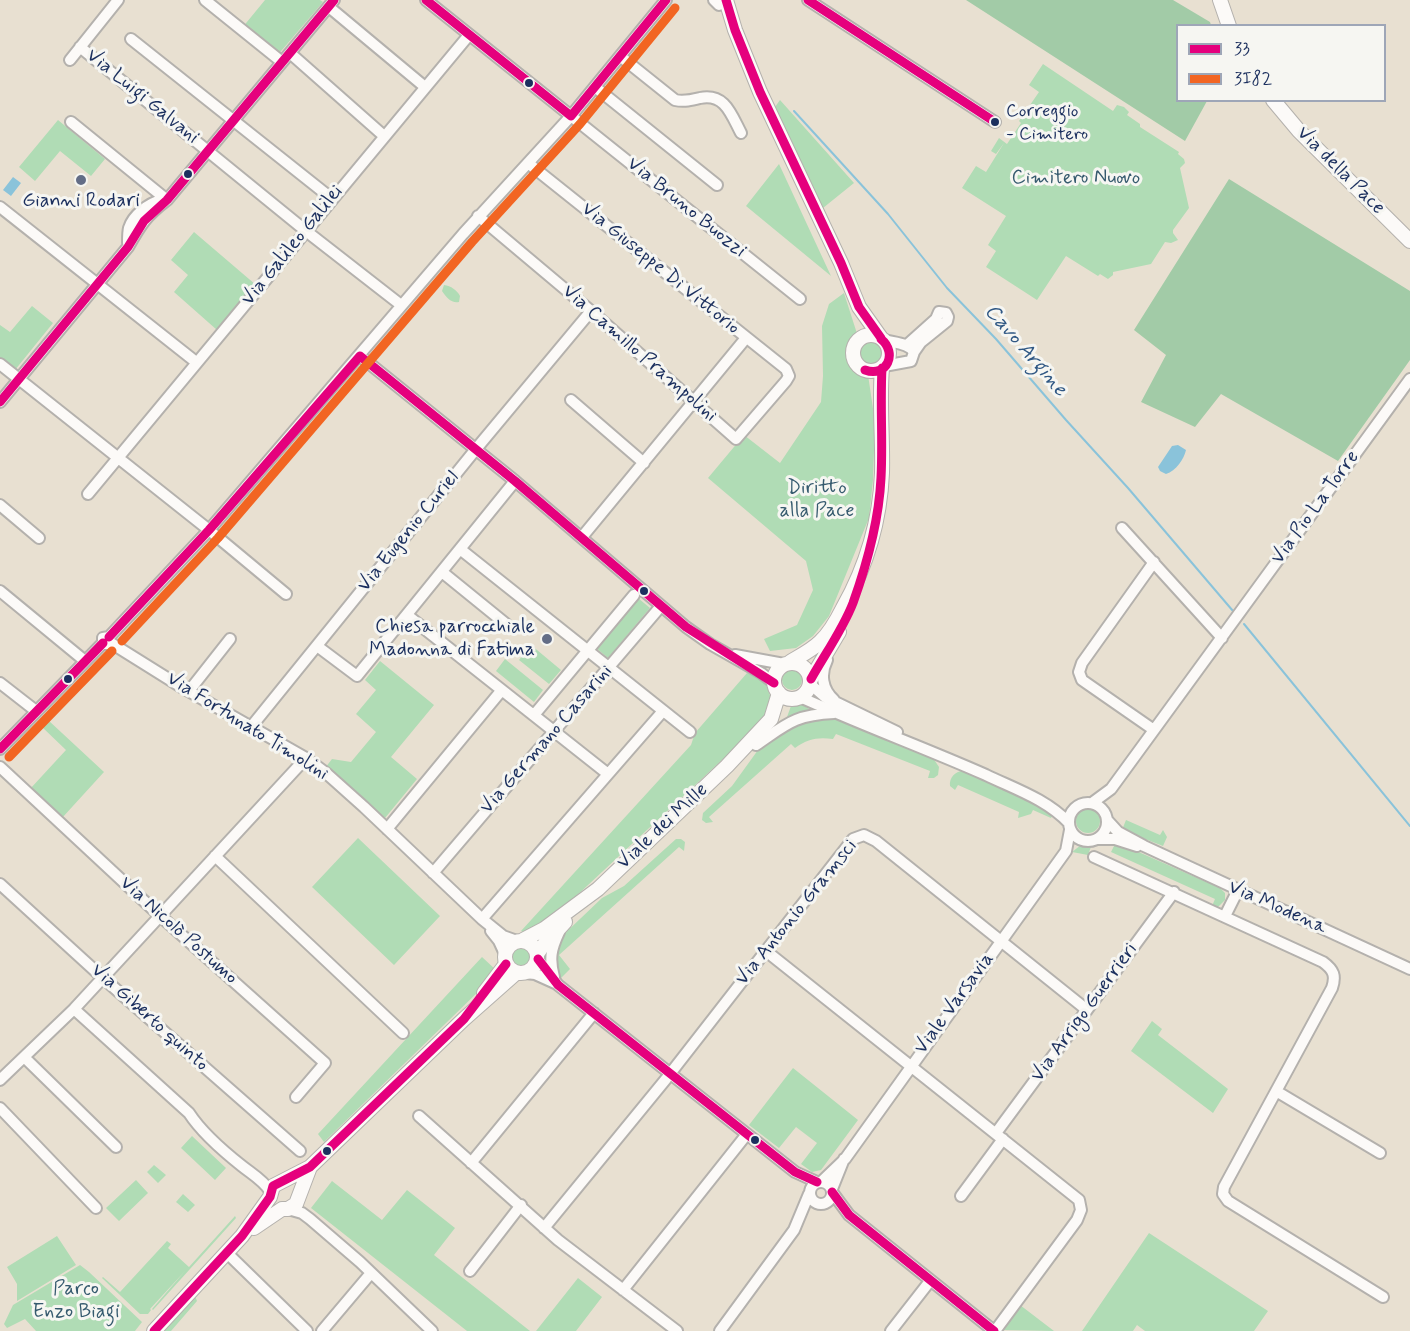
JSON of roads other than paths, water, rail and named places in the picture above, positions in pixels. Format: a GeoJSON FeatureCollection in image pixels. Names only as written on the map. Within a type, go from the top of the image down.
{"type":"FeatureCollection","features":[{"type":"Feature","properties":{"kind":"main road"},"geometry":{"type":"LineString","coordinates":[[1220,0],[1228,24]]}},
{"type":"Feature","properties":{"kind":"main road"},"geometry":{"type":"LineString","coordinates":[[720,1],[860,307],[888,346],[890,354],[883,367],[880,404],[882,430],[880,494],[870,545],[857,582],[825,637],[813,648],[787,663]]}},
{"type":"Feature","properties":{"kind":"main road","name":"Via della Pace"},"geometry":{"type":"LineString","coordinates":[[1275,102],[1299,131],[1410,240]]}},
{"type":"Feature","properties":{"kind":"main road"},"geometry":{"type":"LineString","coordinates":[[860,307],[860,325],[853,357],[873,387],[880,404]]}},
{"type":"Feature","properties":{"kind":"main road"},"geometry":{"type":"LineString","coordinates":[[857,341],[869,335],[883,339]]}},
{"type":"Feature","properties":{"kind":"main road"},"geometry":{"type":"LineString","coordinates":[[861,369],[870,372],[883,367]]}},
{"type":"Feature","properties":{"kind":"main road","name":"Viale dei Mille"},"geometry":{"type":"LineString","coordinates":[[727,766],[756,745],[797,698],[808,690],[810,682],[853,603],[857,582]]}},
{"type":"Feature","properties":{"kind":"main road"},"geometry":{"type":"LineString","coordinates":[[787,663],[796,662],[806,668],[810,682]]}},
{"type":"Feature","properties":{"kind":"main road","name":"Viale dei Mille"},"geometry":{"type":"LineString","coordinates":[[513,966],[533,968],[542,947],[564,922],[769,723],[774,714],[776,672],[787,663]]}},
{"type":"Feature","properties":{"kind":"main road"},"geometry":{"type":"LineString","coordinates":[[776,688],[783,697],[797,698]]}},
{"type":"Feature","properties":{"kind":"main road","name":"Viale dei Mille"},"geometry":{"type":"LineString","coordinates":[[513,966],[509,946],[544,929],[598,889]]}},
{"type":"Feature","properties":{"kind":"main road"},"geometry":{"type":"LineString","coordinates":[[520,941],[532,945],[538,957]]}},
{"type":"Feature","properties":{"kind":"main road","name":"Viale dei Mille"},"geometry":{"type":"LineString","coordinates":[[154,1331],[242,1236],[276,1182],[285,1180],[310,1167],[464,1019],[513,966]]}},
{"type":"Feature","properties":{"kind":"main road","name":"Viale dei Mille"},"geometry":{"type":"LineString","coordinates":[[242,1236],[292,1203],[310,1167]]}},
{"type":"Feature","properties":{"kind":"main road"},"geometry":{"type":"LineString","coordinates":[[270,1194],[274,1205],[292,1203],[294,1183],[285,1180]]}},
{"type":"Feature","properties":{"kind":"street"},"geometry":{"type":"LineString","coordinates":[[70,60],[118,0]]}},
{"type":"Feature","properties":{"kind":"street"},"geometry":{"type":"LineString","coordinates":[[205,0],[282,62]]}},
{"type":"Feature","properties":{"kind":"street","name":"Via Bruno Buozzi"},"geometry":{"type":"LineString","coordinates":[[426,0],[800,299]]}},
{"type":"Feature","properties":{"kind":"street"},"geometry":{"type":"LineString","coordinates":[[0,749],[107,641],[209,530],[360,356],[401,304],[478,216],[571,116],[666,0]]}},
{"type":"Feature","properties":{"kind":"street"},"geometry":{"type":"LineString","coordinates":[[808,0],[995,122]]}},
{"type":"Feature","properties":{"kind":"street"},"geometry":{"type":"LineString","coordinates":[[0,402],[128,247],[129,228],[135,219],[146,206],[159,200],[167,200],[331,2],[425,87]]}},
{"type":"Feature","properties":{"kind":"street","name":"Via Galileo Galilei"},"geometry":{"type":"LineString","coordinates":[[88,494],[469,34]]}},
{"type":"Feature","properties":{"kind":"street"},"geometry":{"type":"LineString","coordinates":[[131,39],[332,198]]}},
{"type":"Feature","properties":{"kind":"street","name":"Via Luigi Galvani"},"geometry":{"type":"LineString","coordinates":[[80,47],[306,231],[401,304]]}},
{"type":"Feature","properties":{"kind":"street"},"geometry":{"type":"LineString","coordinates":[[290,53],[384,136]]}},
{"type":"Feature","properties":{"kind":"street"},"geometry":{"type":"LineString","coordinates":[[620,56],[675,100],[707,97],[722,100],[728,106],[741,133]]}},
{"type":"Feature","properties":{"kind":"street"},"geometry":{"type":"LineString","coordinates":[[595,87],[717,185]]}},
{"type":"Feature","properties":{"kind":"street"},"geometry":{"type":"LineString","coordinates":[[71,122],[167,200]]}},
{"type":"Feature","properties":{"kind":"street","name":"Via Giuseppe Di Vittorio"},"geometry":{"type":"LineString","coordinates":[[528,163],[786,369],[789,376]]}},
{"type":"Feature","properties":{"kind":"street"},"geometry":{"type":"LineString","coordinates":[[0,207],[196,362]]}},
{"type":"Feature","properties":{"kind":"street","name":"Via Camillo Prampolini"},"geometry":{"type":"LineString","coordinates":[[478,216],[591,311],[736,439],[789,376]]}},
{"type":"Feature","properties":{"kind":"street","name":"Via Eugenio Curiel"},"geometry":{"type":"LineString","coordinates":[[251,727],[591,311]]}},
{"type":"Feature","properties":{"kind":"street"},"geometry":{"type":"LineString","coordinates":[[582,537],[746,338]]}},
{"type":"Feature","properties":{"kind":"street"},"geometry":{"type":"LineString","coordinates":[[883,339],[911,349],[911,361],[883,367]]}},
{"type":"Feature","properties":{"kind":"street"},"geometry":{"type":"LineString","coordinates":[[360,356],[515,481],[661,606],[710,644],[761,673],[776,688]]}},
{"type":"Feature","properties":{"kind":"street"},"geometry":{"type":"LineString","coordinates":[[0,364],[286,594]]}},
{"type":"Feature","properties":{"kind":"street","name":"Via Pio La Torre"},"geometry":{"type":"LineString","coordinates":[[1092,803],[1111,789],[1410,379]]}},
{"type":"Feature","properties":{"kind":"street"},"geometry":{"type":"LineString","coordinates":[[572,400],[644,463]]}},
{"type":"Feature","properties":{"kind":"street"},"geometry":{"type":"LineString","coordinates":[[316,646],[357,675],[515,481]]}},
{"type":"Feature","properties":{"kind":"street"},"geometry":{"type":"LineString","coordinates":[[0,505],[39,538]]}},
{"type":"Feature","properties":{"kind":"street"},"geometry":{"type":"LineString","coordinates":[[1122,528],[1222,638]]}},
{"type":"Feature","properties":{"kind":"street"},"geometry":{"type":"LineString","coordinates":[[460,549],[690,732]]}},
{"type":"Feature","properties":{"kind":"street"},"geometry":{"type":"LineString","coordinates":[[1154,562],[1082,663],[1079,672],[1082,680],[1154,730]]}},
{"type":"Feature","properties":{"kind":"street"},"geometry":{"type":"LineString","coordinates":[[441,572],[506,624]]}},
{"type":"Feature","properties":{"kind":"street"},"geometry":{"type":"LineString","coordinates":[[0,591],[85,661]]}},
{"type":"Feature","properties":{"kind":"street"},"geometry":{"type":"LineString","coordinates":[[534,715],[634,595]]}},
{"type":"Feature","properties":{"kind":"street","name":"Via Germano Casarini"},"geometry":{"type":"LineString","coordinates":[[433,873],[661,606]]}},
{"type":"Feature","properties":{"kind":"street"},"geometry":{"type":"LineString","coordinates":[[407,615],[608,774]]}},
{"type":"Feature","properties":{"kind":"street"},"geometry":{"type":"LineString","coordinates":[[838,709],[826,688],[823,673],[840,630]]}},
{"type":"Feature","properties":{"kind":"street"},"geometry":{"type":"LineString","coordinates":[[189,691],[230,639]]}},
{"type":"Feature","properties":{"kind":"street","name":"Via Fortunato Timolini"},"geometry":{"type":"LineString","coordinates":[[107,641],[306,758],[345,789],[482,919],[503,936],[520,941]]}},
{"type":"Feature","properties":{"kind":"street"},"geometry":{"type":"LineString","coordinates":[[729,654],[787,663]]}},
{"type":"Feature","properties":{"kind":"street"},"geometry":{"type":"LineString","coordinates":[[810,682],[838,709]]}},
{"type":"Feature","properties":{"kind":"street"},"geometry":{"type":"LineString","coordinates":[[0,683],[36,711]]}},
{"type":"Feature","properties":{"kind":"street"},"geometry":{"type":"LineString","coordinates":[[387,828],[501,691]]}},
{"type":"Feature","properties":{"kind":"street"},"geometry":{"type":"LineString","coordinates":[[797,698],[838,709],[892,729],[912,742],[1048,804],[1076,807]]}},
{"type":"Feature","properties":{"kind":"street","name":"Viale dei Mille"},"geometry":{"type":"LineString","coordinates":[[756,745],[795,719],[838,709]]}},
{"type":"Feature","properties":{"kind":"street"},"geometry":{"type":"LineString","coordinates":[[482,919],[663,711]]}},
{"type":"Feature","properties":{"kind":"street"},"geometry":{"type":"LineString","coordinates":[[0,1080],[74,1009],[306,758]]}},
{"type":"Feature","properties":{"kind":"street","name":"Via Nicolò Postumo"},"geometry":{"type":"LineString","coordinates":[[0,767],[325,1064],[296,1097]]}},
{"type":"Feature","properties":{"kind":"street","name":"Via Pio La Torre"},"geometry":{"type":"LineString","coordinates":[[1106,818],[1111,789]]}},
{"type":"Feature","properties":{"kind":"street"},"geometry":{"type":"LineString","coordinates":[[1048,804],[1078,839],[1083,841],[1098,839],[1106,829],[1106,818],[1100,807],[1092,803],[1084,803],[1076,807],[1071,814],[1070,827]]}},
{"type":"Feature","properties":{"kind":"street","name":"Via Modena"},"geometry":{"type":"LineString","coordinates":[[1106,818],[1118,832],[1144,846],[1410,969]]}},
{"type":"Feature","properties":{"kind":"street","name":"Viale Varsavia"},"geometry":{"type":"LineString","coordinates":[[722,1330],[798,1223],[812,1186],[844,1159],[1066,850],[1070,827]]}},
{"type":"Feature","properties":{"kind":"street","name":"Via Antonio Gramsci"},"geometry":{"type":"LineString","coordinates":[[544,1228],[670,1073],[853,838],[864,835],[876,841],[1000,942]]}},
{"type":"Feature","properties":{"kind":"street","name":"Via Modena"},"geometry":{"type":"LineString","coordinates":[[1098,839],[1115,839],[1130,845],[1144,846]]}},
{"type":"Feature","properties":{"kind":"street","name":"Viale Varsavia"},"geometry":{"type":"LineString","coordinates":[[1066,850],[1083,841]]}},
{"type":"Feature","properties":{"kind":"street"},"geometry":{"type":"LineString","coordinates":[[215,856],[403,1033]]}},
{"type":"Feature","properties":{"kind":"street"},"geometry":{"type":"LineString","coordinates":[[1094,857],[1323,962],[1334,974],[1332,988],[1224,1187],[1223,1197],[1383,1297]]}},
{"type":"Feature","properties":{"kind":"street","name":"Via Giberto quinto"},"geometry":{"type":"LineString","coordinates":[[0,884],[300,1151]]}},
{"type":"Feature","properties":{"kind":"street"},"geometry":{"type":"LineString","coordinates":[[1226,916],[1238,890]]}},
{"type":"Feature","properties":{"kind":"street","name":"Via Arrigo Guerrieri"},"geometry":{"type":"LineString","coordinates":[[961,1196],[999,1136],[1174,892]]}},
{"type":"Feature","properties":{"kind":"street","name":"Via Fortunato Timolini"},"geometry":{"type":"LineString","coordinates":[[482,919],[499,941],[513,966]]}},
{"type":"Feature","properties":{"kind":"street"},"geometry":{"type":"LineString","coordinates":[[556,983],[550,957],[553,944],[564,922]]}},
{"type":"Feature","properties":{"kind":"street"},"geometry":{"type":"LineString","coordinates":[[1000,942],[1088,1010]]}},
{"type":"Feature","properties":{"kind":"street"},"geometry":{"type":"LineString","coordinates":[[766,951],[1075,1196],[1082,1205],[1077,1220],[994,1331],[849,1215],[812,1201],[810,1193],[795,1172]]}},
{"type":"Feature","properties":{"kind":"street"},"geometry":{"type":"LineString","coordinates":[[538,957],[556,983]]}},
{"type":"Feature","properties":{"kind":"street"},"geometry":{"type":"LineString","coordinates":[[513,966],[556,983],[795,1172],[827,1183],[849,1215]]}},
{"type":"Feature","properties":{"kind":"street"},"geometry":{"type":"LineString","coordinates":[[74,1009],[189,1113],[196,1124],[243,1167],[262,1181],[270,1194]]}},
{"type":"Feature","properties":{"kind":"street"},"geometry":{"type":"LineString","coordinates":[[471,1163],[594,1013]]}},
{"type":"Feature","properties":{"kind":"street"},"geometry":{"type":"LineString","coordinates":[[24,1057],[116,1147]]}},
{"type":"Feature","properties":{"kind":"street"},"geometry":{"type":"LineString","coordinates":[[1276,1091],[1380,1153]]}},
{"type":"Feature","properties":{"kind":"street"},"geometry":{"type":"LineString","coordinates":[[0,1108],[96,1208]]}},
{"type":"Feature","properties":{"kind":"street"},"geometry":{"type":"LineString","coordinates":[[419,1116],[544,1228],[676,1331]]}},
{"type":"Feature","properties":{"kind":"street"},"geometry":{"type":"LineString","coordinates":[[623,1290],[747,1134]]}},
{"type":"Feature","properties":{"kind":"street","name":"Viale Varsavia"},"geometry":{"type":"LineString","coordinates":[[798,1223],[830,1201],[844,1159]]}},
{"type":"Feature","properties":{"kind":"street"},"geometry":{"type":"LineString","coordinates":[[292,1203],[432,1331]]}},
{"type":"Feature","properties":{"kind":"street"},"geometry":{"type":"LineString","coordinates":[[470,1271],[521,1205]]}},
{"type":"Feature","properties":{"kind":"street"},"geometry":{"type":"LineString","coordinates":[[226,1253],[308,1331]]}},
{"type":"Feature","properties":{"kind":"street"},"geometry":{"type":"LineString","coordinates":[[322,1331],[371,1273]]}},
{"type":"Feature","properties":{"kind":"street"},"geometry":{"type":"LineString","coordinates":[[891,1331],[930,1281]]}},
{"type":"Feature","properties":{"kind":"water"},"geometry":{"type":"Polygon","coordinates":[[[13,177],[21,183],[11,196],[3,190],[13,177]]]}},
{"type":"Feature","properties":{"kind":"water"},"geometry":{"type":"Polygon","coordinates":[[[1178,445],[1186,450],[1181,461],[1166,474],[1160,471],[1158,467],[1172,446],[1178,445]]]}},
{"type":"Feature","properties":{"kind":"waterway","name":"Cavo Argine"},"geometry":{"type":"LineString","coordinates":[[794,111],[888,214],[947,288],[996,339],[1128,488],[1233,611]]}},
{"type":"Feature","properties":{"kind":"waterway"},"geometry":{"type":"LineString","coordinates":[[1244,624],[1410,826]]}},
{"type":"Feature","properties":{"kind":"place","name":"Correggio - Cimitero"},"geometry":{"type":"Point","coordinates":[995,122]}},
{"type":"Feature","properties":{"kind":"place","name":"Gianni Rodari"},"geometry":{"type":"Point","coordinates":[81,180]}},
{"type":"Feature","properties":{"kind":"place","name":"Chiesa parrocchiale Madonna di Fatima"},"geometry":{"type":"Point","coordinates":[547,639]}},
{"type":"Feature","properties":{"kind":"park label","name":"Cimitero Nuovo"},"geometry":{"type":"Point","coordinates":[1076,179]}},
{"type":"Feature","properties":{"kind":"park label","name":"Diritto alla Pace"},"geometry":{"type":"Point","coordinates":[817,500]}},
{"type":"Feature","properties":{"kind":"park label","name":"Parco Enzo Biagi"},"geometry":{"type":"Point","coordinates":[76,1302]}}]}
